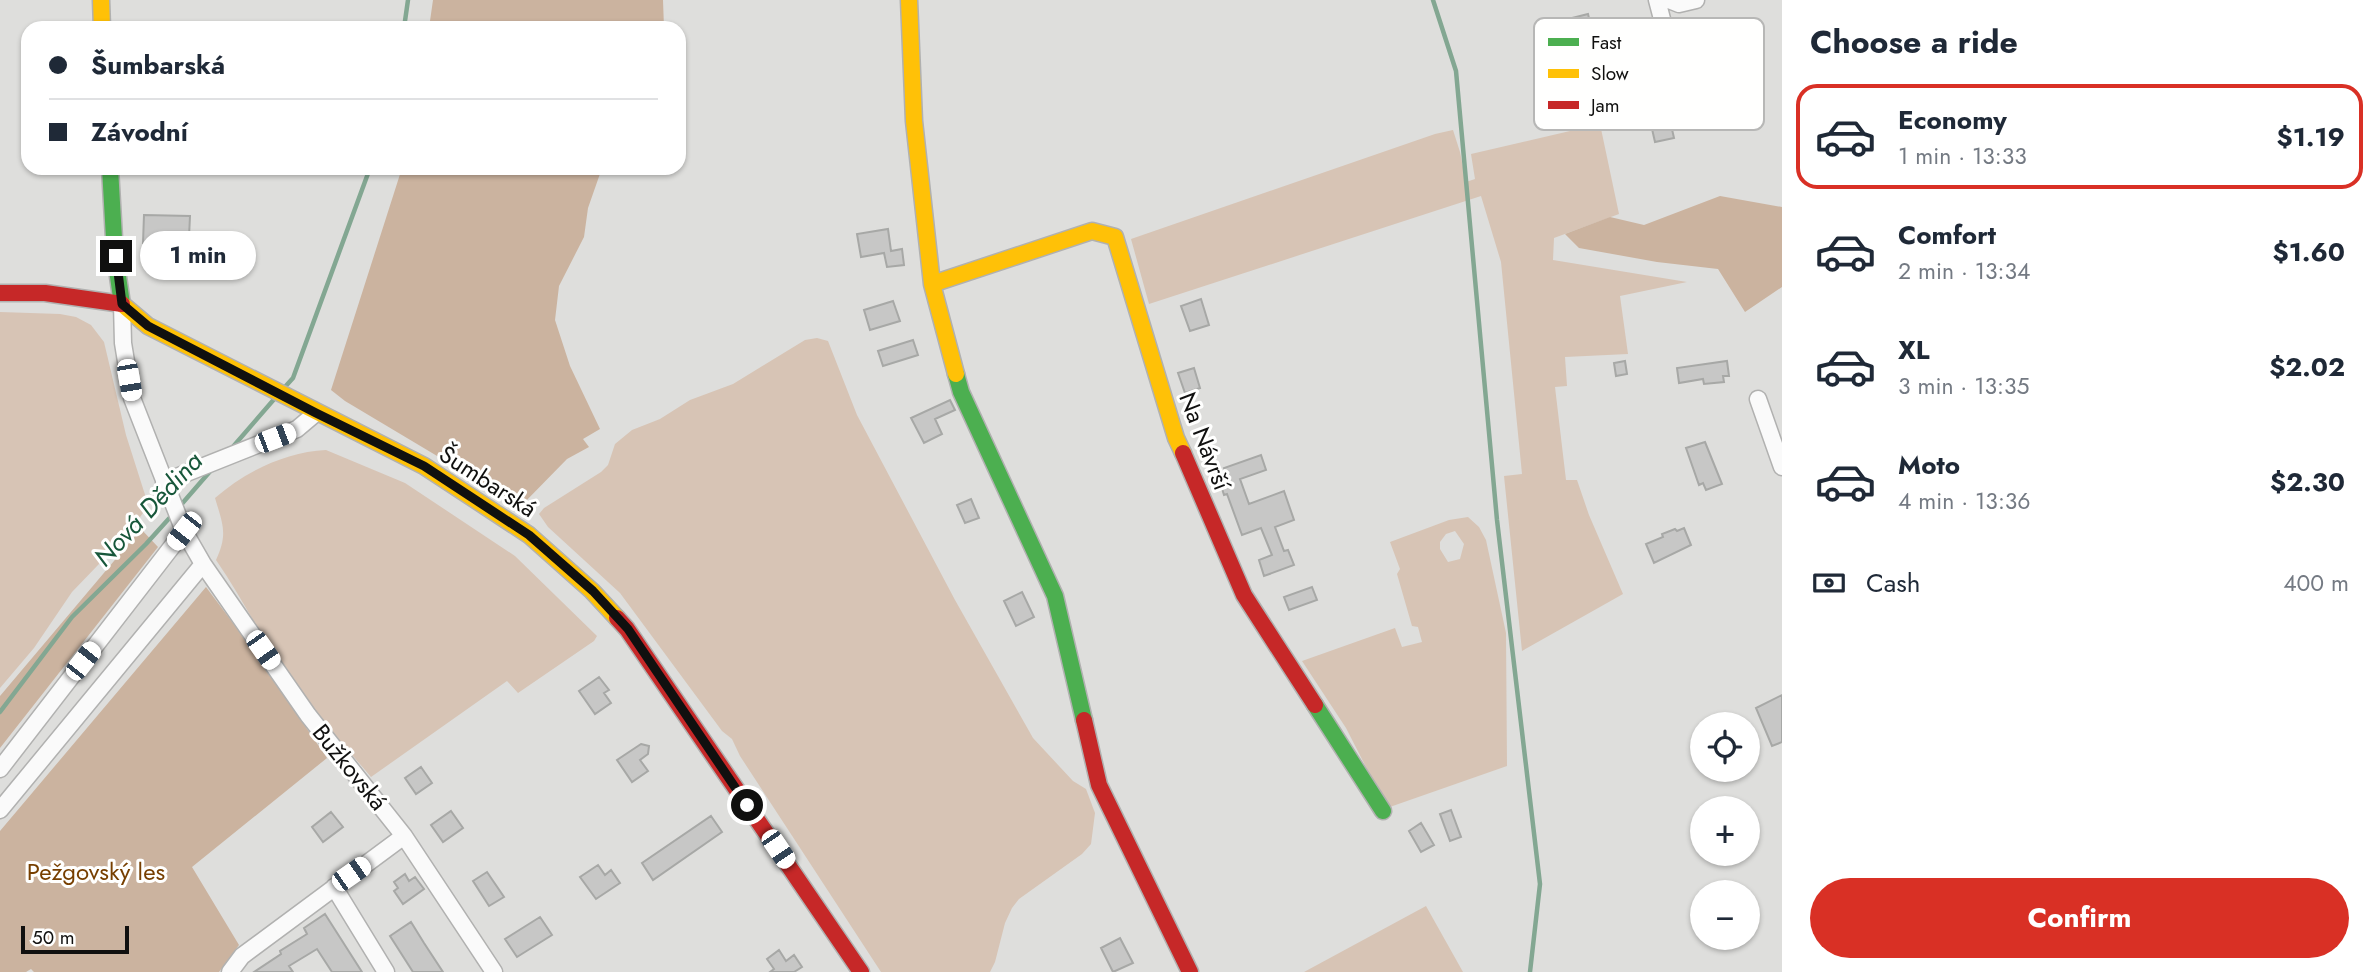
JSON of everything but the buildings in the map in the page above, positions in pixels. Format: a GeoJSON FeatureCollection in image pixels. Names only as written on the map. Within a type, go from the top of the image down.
{"type":"FeatureCollection","features":[{"type":"Feature","properties":{"kind":"street"},"geometry":{"type":"LineString","coordinates":[[101,0],[102,21]]}},
{"type":"Feature","properties":{"kind":"street"},"geometry":{"type":"LineString","coordinates":[[909,0],[914,121],[932,284],[961,392],[1055,596],[1099,785],[1190,972]]}},
{"type":"Feature","properties":{"kind":"street"},"geometry":{"type":"LineString","coordinates":[[1657,0],[1662,18]]}},
{"type":"Feature","properties":{"kind":"street"},"geometry":{"type":"LineString","coordinates":[[1669,0],[1679,4],[1696,0]]}},
{"type":"Feature","properties":{"kind":"street"},"geometry":{"type":"LineString","coordinates":[[0,293],[45,293],[122,304],[110,175]]}},
{"type":"Feature","properties":{"kind":"street","name":"Na Návrší"},"geometry":{"type":"LineString","coordinates":[[932,284],[1092,231],[1115,237],[1176,438],[1244,595],[1383,811]]}},
{"type":"Feature","properties":{"kind":"street","name":"Šumbarská"},"geometry":{"type":"LineString","coordinates":[[122,304],[148,326],[424,466],[529,535],[593,591],[628,629],[861,972]]}},
{"type":"Feature","properties":{"kind":"street","name":"Bužkovská"},"geometry":{"type":"LineString","coordinates":[[122,304],[122,342],[132,398],[184,531],[203,564],[309,715],[404,836],[494,972]]}},
{"type":"Feature","properties":{"kind":"street"},"geometry":{"type":"LineString","coordinates":[[1758,399],[1782,467]]}},
{"type":"Feature","properties":{"kind":"street"},"geometry":{"type":"LineString","coordinates":[[164,482],[297,429],[316,413]]}},
{"type":"Feature","properties":{"kind":"street"},"geometry":{"type":"LineString","coordinates":[[0,769],[184,531]]}},
{"type":"Feature","properties":{"kind":"street"},"geometry":{"type":"LineString","coordinates":[[0,810],[203,564]]}},
{"type":"Feature","properties":{"kind":"street"},"geometry":{"type":"LineString","coordinates":[[230,972],[242,956],[404,836]]}},
{"type":"Feature","properties":{"kind":"street"},"geometry":{"type":"LineString","coordinates":[[334,887],[386,972]]}},
{"type":"Feature","properties":{"kind":"shaded area"},"geometry":{"type":"Polygon","coordinates":[[[1453,130],[1466,182],[1475,179],[1471,154],[1574,130],[1601,130],[1619,214],[1554,238],[1553,260],[1687,282],[1620,296],[1628,354],[1565,357],[1567,386],[1555,387],[1566,480],[1577,480],[1623,594],[1522,651],[1504,476],[1522,474],[1501,262],[1481,196],[1149,304],[1131,239],[1435,134],[1453,130]]]}},
{"type":"Feature","properties":{"kind":"shaded area"},"geometry":{"type":"Polygon","coordinates":[[[0,312],[60,314],[76,317],[91,325],[104,342],[126,435],[147,501],[143,513],[125,537],[72,592],[34,648],[0,688],[0,312]]]}},
{"type":"Feature","properties":{"kind":"shaded area"},"geometry":{"type":"Polygon","coordinates":[[[817,338],[828,341],[857,415],[955,600],[1033,738],[1073,781],[1086,789],[1095,813],[1091,844],[1082,854],[1019,899],[1012,908],[990,972],[881,972],[740,756],[732,739],[722,731],[620,593],[548,527],[539,514],[544,508],[601,472],[608,465],[615,444],[632,430],[660,419],[690,400],[733,384],[805,340],[817,338]]]}},
{"type":"Feature","properties":{"kind":"shaded area"},"geometry":{"type":"Polygon","coordinates":[[[326,450],[405,483],[515,556],[597,636],[594,641],[518,693],[507,681],[371,777],[292,683],[216,560],[222,543],[223,529],[215,498],[253,471],[281,459],[326,450]]]}},
{"type":"Feature","properties":{"kind":"shaded area"},"geometry":{"type":"Polygon","coordinates":[[[1468,517],[1479,527],[1486,540],[1506,633],[1507,766],[1387,808],[1346,728],[1302,661],[1395,628],[1402,647],[1422,642],[1418,627],[1412,626],[1397,574],[1400,569],[1390,542],[1449,520],[1468,517]],[[1455,531],[1446,534],[1440,542],[1440,549],[1448,562],[1460,559],[1464,544],[1455,531]]]}},
{"type":"Feature","properties":{"kind":"shaded area"},"geometry":{"type":"Polygon","coordinates":[[[1426,906],[1463,972],[1304,972],[1426,906]]]}},
{"type":"Feature","properties":{"kind":"green space"},"geometry":{"type":"Polygon","coordinates":[[[433,0],[663,0],[664,21],[430,21],[433,0]]]}},
{"type":"Feature","properties":{"kind":"green space"},"geometry":{"type":"Polygon","coordinates":[[[400,175],[600,175],[588,208],[584,237],[559,286],[555,320],[570,366],[600,429],[583,439],[589,447],[567,459],[521,506],[331,390],[400,175]]]}},
{"type":"Feature","properties":{"kind":"green space"},"geometry":{"type":"Polygon","coordinates":[[[1720,196],[1782,207],[1782,287],[1745,312],[1718,269],[1657,262],[1579,248],[1565,234],[1610,217],[1644,225],[1720,196]]]}},
{"type":"Feature","properties":{"kind":"green space"},"geometry":{"type":"Polygon","coordinates":[[[141,529],[158,547],[0,748],[0,696],[141,529]]]}},
{"type":"Feature","properties":{"kind":"green space","name":"Pežgovský les"},"geometry":{"type":"Polygon","coordinates":[[[206,587],[327,758],[192,867],[239,945],[219,972],[34,972],[31,969],[26,972],[0,972],[0,831],[206,587]]]}},
{"type":"Feature","properties":{"kind":"waterway","name":"Nová Dědina"},"geometry":{"type":"LineString","coordinates":[[405,21],[408,0]]}},
{"type":"Feature","properties":{"kind":"waterway"},"geometry":{"type":"LineString","coordinates":[[1433,0],[1456,71],[1497,520],[1540,884],[1530,972]]}},
{"type":"Feature","properties":{"kind":"waterway","name":"Nová Dědina"},"geometry":{"type":"LineString","coordinates":[[284,388],[293,378],[367,175]]}},
{"type":"Feature","properties":{"kind":"waterway","name":"Nová Dědina"},"geometry":{"type":"LineString","coordinates":[[231,449],[276,397]]}},
{"type":"Feature","properties":{"kind":"waterway","name":"Nová Dědina"},"geometry":{"type":"LineString","coordinates":[[180,506],[213,468]]}},
{"type":"Feature","properties":{"kind":"waterway","name":"Nová Dědina"},"geometry":{"type":"LineString","coordinates":[[0,712],[72,617],[174,513]]}},
{"type":"Feature","properties":{"kind":"traffic: fast"},"geometry":{"type":"LineString","coordinates":[[110,175],[115,256],[122,304]]}},
{"type":"Feature","properties":{"kind":"traffic: fast"},"geometry":{"type":"LineString","coordinates":[[956,374],[961,392],[1055,596],[1084,720]]}},
{"type":"Feature","properties":{"kind":"traffic: fast"},"geometry":{"type":"LineString","coordinates":[[1315,705],[1383,811]]}},
{"type":"Feature","properties":{"kind":"traffic: slow"},"geometry":{"type":"LineString","coordinates":[[101,0],[102,21]]}},
{"type":"Feature","properties":{"kind":"traffic: slow"},"geometry":{"type":"LineString","coordinates":[[909,0],[914,121],[932,284],[956,374]]}},
{"type":"Feature","properties":{"kind":"traffic: slow"},"geometry":{"type":"LineString","coordinates":[[932,284],[1092,231],[1115,237],[1176,438],[1183,453]]}},
{"type":"Feature","properties":{"kind":"traffic: slow"},"geometry":{"type":"LineString","coordinates":[[122,304],[148,326],[424,466],[529,535],[592,591],[617,618]]}},
{"type":"Feature","properties":{"kind":"traffic: jam"},"geometry":{"type":"LineString","coordinates":[[0,293],[45,293],[122,304]]}},
{"type":"Feature","properties":{"kind":"traffic: jam"},"geometry":{"type":"LineString","coordinates":[[1183,453],[1244,595],[1315,705]]}},
{"type":"Feature","properties":{"kind":"traffic: jam"},"geometry":{"type":"LineString","coordinates":[[617,618],[861,972]]}},
{"type":"Feature","properties":{"kind":"traffic: jam"},"geometry":{"type":"LineString","coordinates":[[1084,720],[1099,785],[1190,972]]}},
{"type":"Feature","properties":{"kind":"route"},"geometry":{"type":"LineString","coordinates":[[116,256],[122,304],[148,326],[424,466],[529,535],[593,591],[628,629],[747,805]]}}]}
